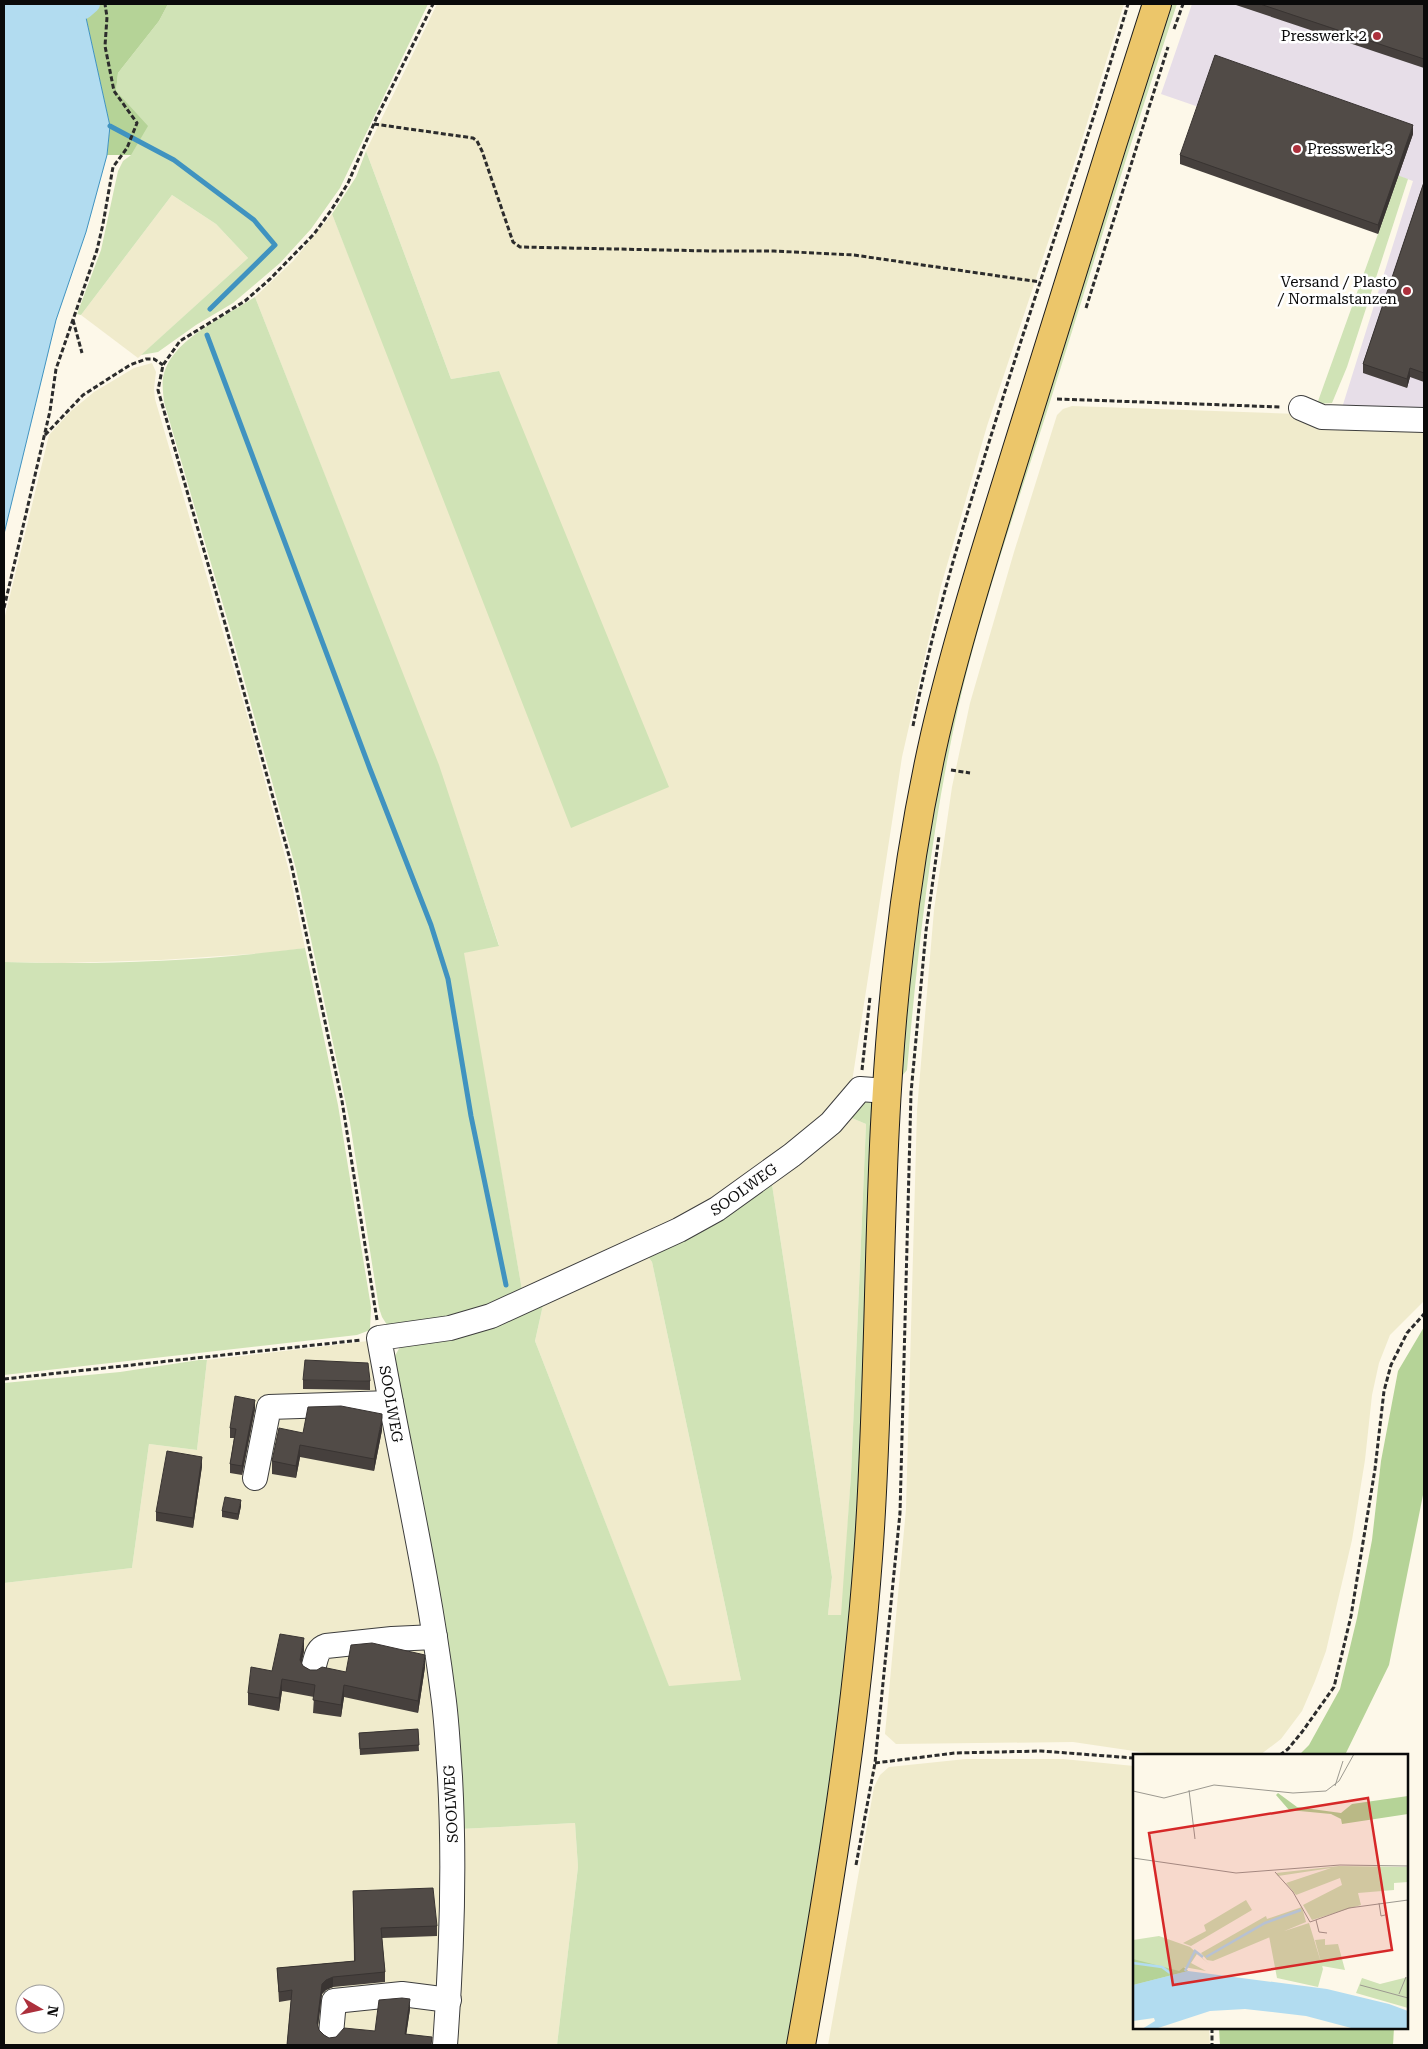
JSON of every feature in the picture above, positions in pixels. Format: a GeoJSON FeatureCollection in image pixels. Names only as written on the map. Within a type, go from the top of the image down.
{"type":"FeatureCollection","features":[{"type":"Feature","properties":{"kind":"main road"},"geometry":{"type":"LineString","coordinates":[[801,2045],[839,1826],[855,1701],[868,1559],[876,1415],[887,1091],[899,951],[913,856],[935,737],[968,610],[1157,4]]}},
{"type":"Feature","properties":{"kind":"street"},"geometry":{"type":"LineString","coordinates":[[1301,408],[1322,417],[1424,420]]}},
{"type":"Feature","properties":{"kind":"street","name":"SOOLWEG"},"geometry":{"type":"LineString","coordinates":[[445,2045],[454,1905],[446,1720],[424,1569],[379,1338],[450,1328],[492,1316],[679,1230],[717,1209],[792,1155],[831,1123],[860,1089],[887,1091]]}},
{"type":"Feature","properties":{"kind":"street"},"geometry":{"type":"LineString","coordinates":[[255,1478],[269,1407],[391,1403]]}},
{"type":"Feature","properties":{"kind":"street"},"geometry":{"type":"LineString","coordinates":[[313,1669],[318,1653],[321,1648],[326,1646],[434,1637]]}},
{"type":"Feature","properties":{"kind":"street"},"geometry":{"type":"LineString","coordinates":[[331,2034],[334,2001],[402,1994],[449,2000]]}},
{"type":"Feature","properties":{"kind":"path"},"geometry":{"type":"LineString","coordinates":[[4,608],[50,411],[56,369],[99,241],[113,167],[127,148],[137,123],[114,91],[104,46],[107,18],[105,4]]}},
{"type":"Feature","properties":{"kind":"path"},"geometry":{"type":"LineString","coordinates":[[4,1379],[379,1338],[342,1101],[291,863],[226,627],[159,400],[158,380],[163,365],[180,341],[245,301],[270,279],[314,234],[348,183],[374,124],[433,4]]}},
{"type":"Feature","properties":{"kind":"path"},"geometry":{"type":"LineString","coordinates":[[1084,314],[1183,4]]}},
{"type":"Feature","properties":{"kind":"path"},"geometry":{"type":"LineString","coordinates":[[374,124],[473,138],[477,141],[482,150],[513,242],[520,247],[774,251],[854,255],[1040,282]]}},
{"type":"Feature","properties":{"kind":"path"},"geometry":{"type":"LineString","coordinates":[[73,319],[74,329],[82,353]]}},
{"type":"Feature","properties":{"kind":"path"},"geometry":{"type":"LineString","coordinates":[[43,437],[83,395],[130,365],[146,359],[154,359],[163,365]]}},
{"type":"Feature","properties":{"kind":"path"},"geometry":{"type":"LineString","coordinates":[[1054,408],[1060,390]]}},
{"type":"Feature","properties":{"kind":"path"},"geometry":{"type":"LineString","coordinates":[[1057,399],[1301,408]]}},
{"type":"Feature","properties":{"kind":"path"},"geometry":{"type":"LineString","coordinates":[[950,778],[953,761]]}},
{"type":"Feature","properties":{"kind":"path"},"geometry":{"type":"LineString","coordinates":[[951,770],[970,773]]}},
{"type":"Feature","properties":{"kind":"path"},"geometry":{"type":"LineString","coordinates":[[854,1873],[875,1763],[900,1513],[911,1093],[926,931],[940,829]]}},
{"type":"Feature","properties":{"kind":"path"},"geometry":{"type":"LineString","coordinates":[[1281,1754],[1302,1732],[1334,1687],[1351,1616],[1375,1468],[1384,1391],[1391,1365],[1407,1333],[1424,1314]]}},
{"type":"Feature","properties":{"kind":"path"},"geometry":{"type":"LineString","coordinates":[[875,1763],[964,1753],[1041,1751],[1133,1758]]}},
{"type":"Feature","properties":{"kind":"path"},"geometry":{"type":"LineString","coordinates":[[1212,2029],[1212,2045]]}},
{"type":"Feature","properties":{"kind":"shaded area"},"geometry":{"type":"Polygon","coordinates":[[[437,4],[1124,4],[1079,149],[987,426],[941,586],[902,757],[852,1082],[825,1118],[683,1219],[522,1290],[463,953],[499,945],[438,765],[255,297],[293,261],[332,214],[455,521],[499,371],[451,379],[366,151],[437,4]]]}},
{"type":"Feature","properties":{"kind":"shaded area"},"geometry":{"type":"Polygon","coordinates":[[[1192,4],[1424,4],[1424,428],[1341,411],[1413,181],[1161,94],[1192,4]]]}},
{"type":"Feature","properties":{"kind":"shaded area"},"geometry":{"type":"Polygon","coordinates":[[[172,195],[216,224],[248,258],[138,358],[81,315],[172,195]]]}},
{"type":"Feature","properties":{"kind":"shaded area"},"geometry":{"type":"Polygon","coordinates":[[[152,363],[156,372],[155,399],[248,718],[289,871],[305,948],[269,953],[161,960],[64,963],[4,962],[4,620],[49,435],[71,411],[94,392],[134,368],[152,363]]]}},
{"type":"Feature","properties":{"kind":"shaded area"},"geometry":{"type":"Polygon","coordinates":[[[1072,406],[1298,414],[1424,428],[1424,1301],[1390,1335],[1379,1363],[1372,1395],[1365,1460],[1352,1540],[1326,1651],[1302,1711],[1281,1739],[1261,1754],[1154,1754],[1073,1742],[896,1744],[885,1734],[906,1509],[917,1110],[934,910],[952,787],[970,703],[1014,552],[1057,415],[1063,409],[1072,406]]]}},
{"type":"Feature","properties":{"kind":"shaded area"},"geometry":{"type":"Polygon","coordinates":[[[847,1116],[866,1124],[851,1475],[842,1615],[828,1615],[832,1577],[771,1178],[847,1116]]]}},
{"type":"Feature","properties":{"kind":"shaded area"},"geometry":{"type":"Polygon","coordinates":[[[647,1255],[652,1262],[741,1680],[669,1687],[535,1341],[543,1305],[647,1255]]]}},
{"type":"Feature","properties":{"kind":"shaded area"},"geometry":{"type":"Polygon","coordinates":[[[368,1341],[413,1543],[443,1765],[438,2045],[4,2045],[4,1583],[132,1568],[149,1444],[197,1450],[207,1360],[368,1341]]]}},
{"type":"Feature","properties":{"kind":"shaded area"},"geometry":{"type":"Polygon","coordinates":[[[966,1759],[1063,1759],[1133,1766],[1133,2029],[1209,2029],[1210,2045],[828,2045],[874,1787],[880,1775],[889,1767],[966,1759]]]}},
{"type":"Feature","properties":{"kind":"shaded area"},"geometry":{"type":"Polygon","coordinates":[[[575,1823],[578,1867],[557,2045],[452,2045],[460,1829],[575,1823]]]}},
{"type":"Feature","properties":{"kind":"green space"},"geometry":{"type":"Polygon","coordinates":[[[83,4],[168,4],[159,21],[118,73],[116,91],[148,126],[131,155],[107,155],[110,126],[83,4]]]}},
{"type":"Feature","properties":{"kind":"green space"},"geometry":{"type":"Polygon","coordinates":[[[168,4],[428,4],[340,188],[311,229],[280,263],[233,303],[196,325],[158,352],[141,355],[248,258],[216,224],[172,195],[81,315],[77,314],[101,250],[118,171],[123,161],[131,155],[116,91],[118,73],[159,21],[168,4]]]}},
{"type":"Feature","properties":{"kind":"green space"},"geometry":{"type":"Polygon","coordinates":[[[1169,4],[1177,4],[1000,558],[966,674],[940,802],[921,935],[907,1070],[902,1076],[911,929],[954,696],[1169,4]]]}},
{"type":"Feature","properties":{"kind":"green space"},"geometry":{"type":"Polygon","coordinates":[[[366,151],[451,379],[499,371],[669,787],[571,828],[332,214],[356,177],[366,151]]]}},
{"type":"Feature","properties":{"kind":"green space"},"geometry":{"type":"Polygon","coordinates":[[[1397,175],[1408,179],[1347,367],[1332,403],[1317,404],[1378,234],[1397,175]]]}},
{"type":"Feature","properties":{"kind":"green space"},"geometry":{"type":"Polygon","coordinates":[[[255,297],[439,765],[499,946],[464,953],[522,1290],[488,1306],[460,1316],[389,1328],[379,1308],[350,1123],[296,869],[231,632],[164,402],[163,378],[165,370],[171,358],[180,347],[204,328],[255,297]]]}},
{"type":"Feature","properties":{"kind":"green space"},"geometry":{"type":"Polygon","coordinates":[[[305,948],[338,1105],[371,1307],[370,1330],[357,1335],[4,1375],[4,962],[154,961],[230,956],[305,948]]]}},
{"type":"Feature","properties":{"kind":"green space"},"geometry":{"type":"Polygon","coordinates":[[[859,1099],[876,1101],[864,1442],[847,1688],[788,2045],[557,2045],[578,1867],[575,1823],[460,1829],[392,1361],[401,1345],[543,1305],[535,1341],[669,1686],[741,1680],[652,1262],[647,1255],[771,1178],[832,1577],[828,1615],[841,1615],[851,1475],[866,1124],[847,1116],[859,1099]]]}},
{"type":"Feature","properties":{"kind":"green space"},"geometry":{"type":"Polygon","coordinates":[[[1424,1327],[1424,1490],[1389,1665],[1345,1754],[1300,1754],[1309,1745],[1340,1689],[1357,1618],[1372,1540],[1381,1461],[1398,1371],[1424,1327]]]}},
{"type":"Feature","properties":{"kind":"green space"},"geometry":{"type":"Polygon","coordinates":[[[207,1360],[197,1450],[149,1444],[132,1568],[4,1583],[4,1383],[120,1372],[207,1360]]]}},
{"type":"Feature","properties":{"kind":"green space"},"geometry":{"type":"Polygon","coordinates":[[[1219,2029],[1394,2029],[1393,2045],[1220,2045],[1219,2029]]]}},
{"type":"Feature","properties":{"kind":"water"},"geometry":{"type":"Polygon","coordinates":[[[4,4],[83,4],[110,126],[107,155],[86,232],[56,320],[4,534],[4,4]]]}},
{"type":"Feature","properties":{"kind":"building","name":"Presswerk 2"},"geometry":{"type":"Polygon","coordinates":[[[1260,4],[1424,4],[1424,59],[1260,4]]]}},
{"type":"Feature","properties":{"kind":"building","name":"Presswerk 3"},"geometry":{"type":"Polygon","coordinates":[[[1215,55],[1413,125],[1378,225],[1180,155],[1215,55]]]}},
{"type":"Feature","properties":{"kind":"building","name":"Versand / Plasto / Normalstanzen"},"geometry":{"type":"Polygon","coordinates":[[[1424,182],[1424,373],[1410,368],[1407,379],[1363,364],[1424,182]]]}},
{"type":"Feature","properties":{"kind":"building"},"geometry":{"type":"Polygon","coordinates":[[[305,1360],[368,1363],[370,1381],[303,1380],[305,1360]]]}},
{"type":"Feature","properties":{"kind":"building"},"geometry":{"type":"Polygon","coordinates":[[[235,1396],[255,1400],[242,1466],[230,1464],[236,1429],[230,1428],[235,1396]]]}},
{"type":"Feature","properties":{"kind":"building"},"geometry":{"type":"Polygon","coordinates":[[[341,1406],[382,1414],[374,1459],[300,1445],[296,1466],[272,1461],[279,1428],[303,1433],[308,1407],[341,1406]]]}},
{"type":"Feature","properties":{"kind":"building"},"geometry":{"type":"Polygon","coordinates":[[[167,1451],[202,1457],[193,1518],[156,1512],[167,1451]]]}},
{"type":"Feature","properties":{"kind":"building"},"geometry":{"type":"Polygon","coordinates":[[[225,1497],[241,1500],[238,1514],[222,1511],[225,1497]]]}},
{"type":"Feature","properties":{"kind":"building"},"geometry":{"type":"Polygon","coordinates":[[[280,1634],[304,1638],[300,1660],[303,1666],[310,1670],[317,1670],[322,1667],[346,1672],[351,1645],[372,1643],[425,1655],[418,1701],[344,1685],[341,1705],[313,1700],[315,1685],[282,1679],[279,1698],[248,1693],[251,1667],[272,1671],[280,1634]]]}},
{"type":"Feature","properties":{"kind":"building"},"geometry":{"type":"Polygon","coordinates":[[[418,1729],[419,1745],[360,1749],[359,1733],[418,1729]]]}},
{"type":"Feature","properties":{"kind":"building"},"geometry":{"type":"Polygon","coordinates":[[[433,1888],[437,1926],[381,1928],[385,1972],[333,1977],[326,1980],[322,1984],[317,2023],[319,2030],[329,2038],[336,2037],[344,2028],[375,2031],[379,2000],[410,1999],[405,2034],[432,2037],[431,2045],[287,2045],[292,1990],[279,1992],[277,1968],[355,1961],[353,1891],[433,1888]]]}},
{"type":"Feature","properties":{"kind":"waterway"},"geometry":{"type":"LineString","coordinates":[[84,10],[91,4]]}},
{"type":"Feature","properties":{"kind":"waterway"},"geometry":{"type":"LineString","coordinates":[[110,126],[174,160],[254,220],[275,245],[210,309]]}},
{"type":"Feature","properties":{"kind":"waterway"},"geometry":{"type":"LineString","coordinates":[[207,335],[370,769],[431,925],[448,979],[471,1116],[506,1285]]}},
{"type":"Feature","properties":{"kind":"place","name":"Presswerk 2"},"geometry":{"type":"Point","coordinates":[1377,36]}},
{"type":"Feature","properties":{"kind":"place","name":"Presswerk 3"},"geometry":{"type":"Point","coordinates":[1297,149]}},
{"type":"Feature","properties":{"kind":"place","name":"Versand / Plasto / Normalstanzen"},"geometry":{"type":"Point","coordinates":[1407,291]}}]}
